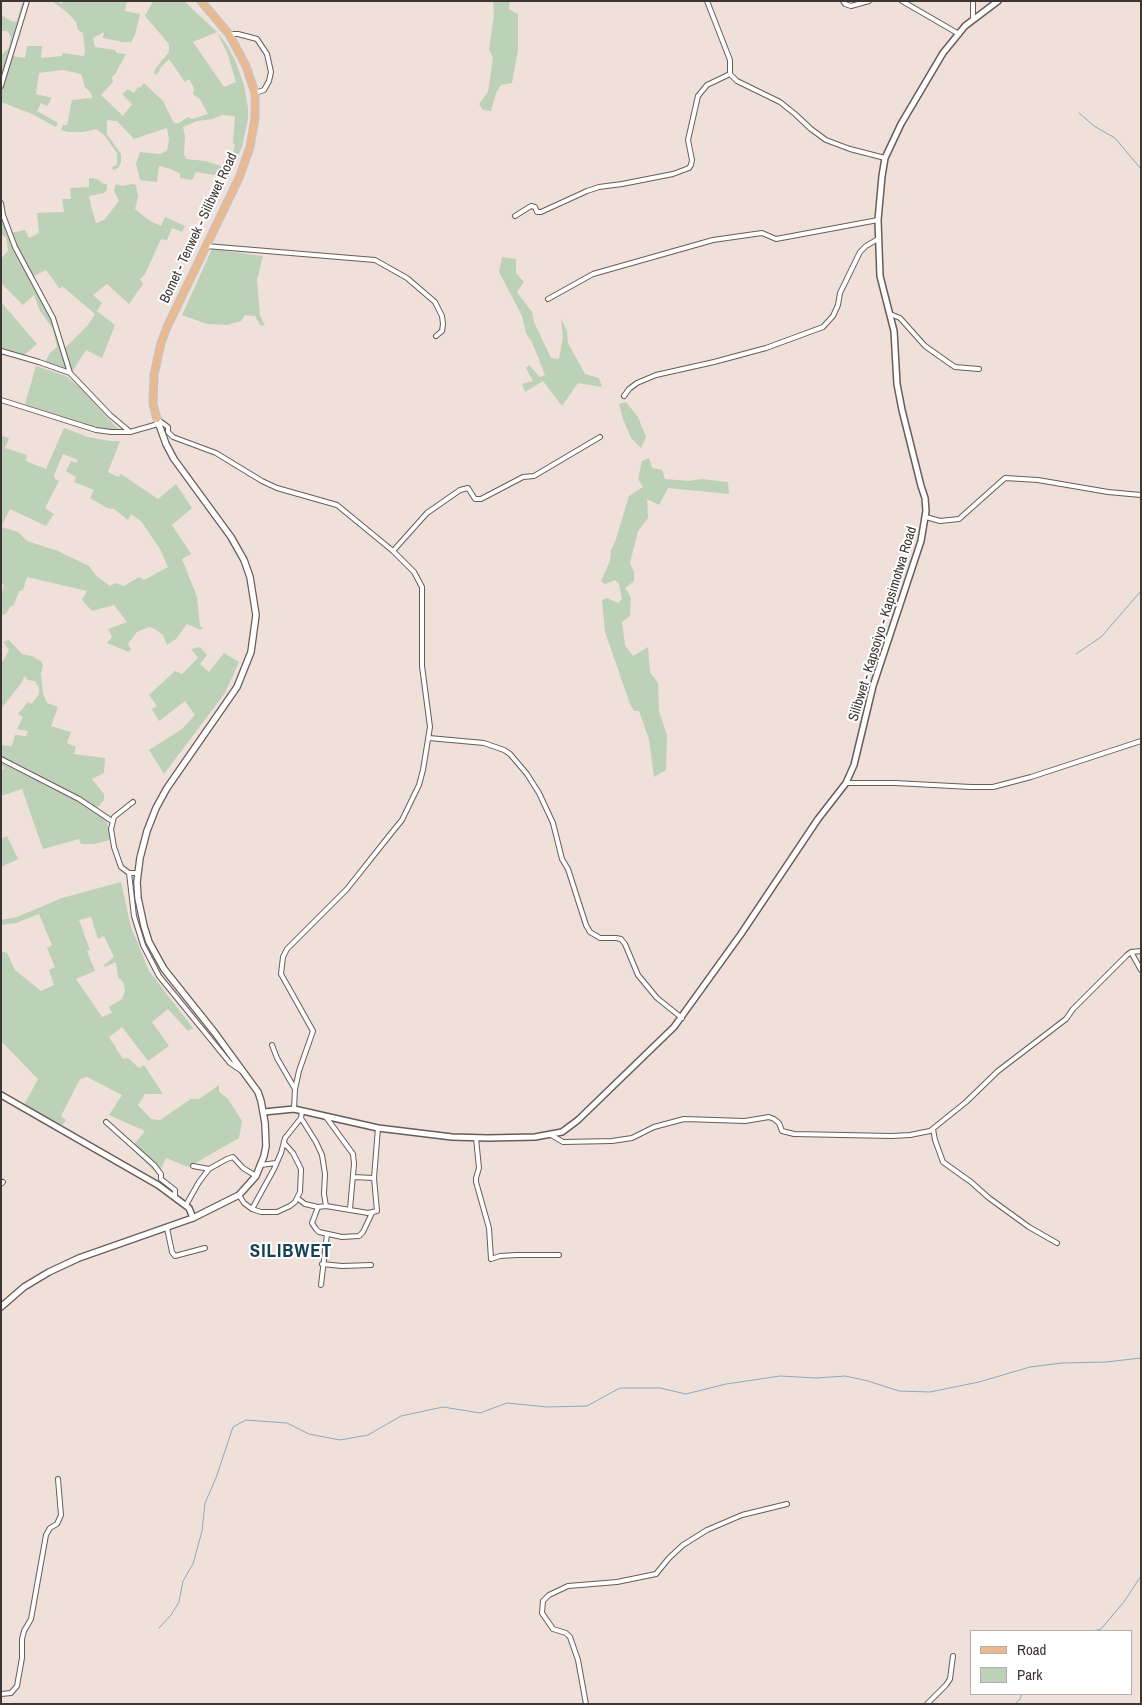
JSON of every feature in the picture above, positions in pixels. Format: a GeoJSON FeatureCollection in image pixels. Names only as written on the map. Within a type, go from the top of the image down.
{"type":"FeatureCollection","features":[{"type":"Feature","properties":{"kind":"main road","name":"Bomet - Tenwek - Silibwet Road"},"geometry":{"type":"LineString","coordinates":[[158,422],[153,404],[154,375],[160,343],[238,178],[246,159],[253,132],[255,93],[246,66],[230,34],[201,1]]}},
{"type":"Feature","properties":{"kind":"main road"},"geometry":{"type":"LineString","coordinates":[[1,1307],[24,1287],[49,1272],[79,1258],[193,1218],[239,1195],[256,1176],[262,1165],[266,1146],[264,1112],[258,1092],[157,957],[149,942],[140,912],[137,873],[147,831],[158,803],[167,788],[237,687],[251,652],[256,615],[250,577],[244,560],[231,537],[174,459],[158,422]]}},
{"type":"Feature","properties":{"kind":"street"},"geometry":{"type":"LineString","coordinates":[[1,86],[27,1]]}},
{"type":"Feature","properties":{"kind":"street"},"geometry":{"type":"LineString","coordinates":[[707,1],[730,60],[730,74],[737,81],[780,102],[826,140],[850,149],[885,158]]}},
{"type":"Feature","properties":{"kind":"street"},"geometry":{"type":"LineString","coordinates":[[843,1],[851,6],[869,1]]}},
{"type":"Feature","properties":{"kind":"street"},"geometry":{"type":"LineString","coordinates":[[902,1],[959,34]]}},
{"type":"Feature","properties":{"kind":"street"},"geometry":{"type":"LineString","coordinates":[[973,1],[973,19]]}},
{"type":"Feature","properties":{"kind":"street","name":"Silibwet - Kapsoiyo - Kapsimotwa Road"},"geometry":{"type":"LineString","coordinates":[[264,1112],[294,1110],[378,1128],[476,1138],[535,1137],[562,1132],[578,1120],[659,1044],[682,1018],[818,819],[846,783],[854,764],[873,686],[921,540],[926,517],[925,498],[897,384],[894,331],[880,276],[878,220],[885,158],[901,124],[943,53],[973,19],[998,1]]}},
{"type":"Feature","properties":{"kind":"street"},"geometry":{"type":"LineString","coordinates":[[230,34],[257,39],[267,54],[271,72],[269,81],[264,90],[255,93]]}},
{"type":"Feature","properties":{"kind":"street"},"geometry":{"type":"LineString","coordinates":[[515,216],[531,206],[535,207],[537,212],[540,212],[599,187],[672,174],[689,168],[692,160],[688,140],[698,96],[707,85],[730,74]]}},
{"type":"Feature","properties":{"kind":"street"},"geometry":{"type":"LineString","coordinates":[[1,203],[3,215],[13,242],[53,318],[70,373],[110,415],[130,432]]}},
{"type":"Feature","properties":{"kind":"street"},"geometry":{"type":"LineString","coordinates":[[548,299],[593,274],[713,240],[762,233],[776,239],[878,220]]}},
{"type":"Feature","properties":{"kind":"street"},"geometry":{"type":"LineString","coordinates":[[624,396],[637,383],[656,375],[766,348],[823,327],[833,316],[838,305],[840,293],[860,252],[878,239]]}},
{"type":"Feature","properties":{"kind":"street"},"geometry":{"type":"LineString","coordinates":[[205,246],[375,260],[407,278],[435,302],[444,324],[442,331],[436,336]]}},
{"type":"Feature","properties":{"kind":"street"},"geometry":{"type":"LineString","coordinates":[[890,314],[900,318],[925,346],[955,367],[979,369]]}},
{"type":"Feature","properties":{"kind":"street"},"geometry":{"type":"LineString","coordinates":[[1,352],[70,373]]}},
{"type":"Feature","properties":{"kind":"street"},"geometry":{"type":"LineString","coordinates":[[1,400],[96,430],[130,432],[158,422],[168,427],[168,432],[173,437],[216,452],[262,481],[277,488],[337,505],[393,551],[414,572],[422,587],[422,666],[429,717],[429,738],[419,785],[402,820],[347,889],[288,949],[283,957],[281,974],[313,1031],[304,1054],[295,1089],[294,1110]]}},
{"type":"Feature","properties":{"kind":"street"},"geometry":{"type":"LineString","coordinates":[[393,551],[427,514],[460,490],[468,488],[475,499],[481,499],[524,477],[534,476],[600,437]]}},
{"type":"Feature","properties":{"kind":"street"},"geometry":{"type":"LineString","coordinates":[[926,517],[940,521],[959,519],[1005,478],[1038,480],[1108,492],[1141,495]]}},
{"type":"Feature","properties":{"kind":"street"},"geometry":{"type":"LineString","coordinates":[[429,738],[484,743],[510,754],[527,774],[539,793],[553,823],[562,859],[568,869],[590,932],[600,938],[622,939],[638,975],[657,998],[682,1018]]}},
{"type":"Feature","properties":{"kind":"street"},"geometry":{"type":"LineString","coordinates":[[846,783],[993,787],[1031,777],[1141,741]]}},
{"type":"Feature","properties":{"kind":"street"},"geometry":{"type":"LineString","coordinates":[[1,759],[79,799],[112,821]]}},
{"type":"Feature","properties":{"kind":"street"},"geometry":{"type":"LineString","coordinates":[[133,802],[117,813],[112,821],[112,835],[118,860],[128,873],[134,916],[143,945],[156,970],[170,990],[230,1063],[244,1071]]}},
{"type":"Feature","properties":{"kind":"street"},"geometry":{"type":"LineString","coordinates":[[128,873],[137,873]]}},
{"type":"Feature","properties":{"kind":"street"},"geometry":{"type":"LineString","coordinates":[[551,1135],[563,1142],[624,1140],[654,1127],[684,1119],[744,1121],[769,1117],[778,1123],[782,1131],[794,1134],[892,1136],[923,1133],[933,1129],[966,1102],[998,1071],[1066,1019],[1073,1009],[1131,952],[1141,951]]}},
{"type":"Feature","properties":{"kind":"street"},"geometry":{"type":"LineString","coordinates":[[1131,952],[1141,970]]}},
{"type":"Feature","properties":{"kind":"street"},"geometry":{"type":"LineString","coordinates":[[272,1045],[277,1058],[295,1089]]}},
{"type":"Feature","properties":{"kind":"street"},"geometry":{"type":"LineString","coordinates":[[1,1094],[45,1121],[115,1159],[175,1196],[186,1206],[193,1218]]}},
{"type":"Feature","properties":{"kind":"street"},"geometry":{"type":"LineString","coordinates":[[252,1209],[276,1163],[288,1132],[301,1118],[302,1111]]}},
{"type":"Feature","properties":{"kind":"street"},"geometry":{"type":"LineString","coordinates":[[326,1117],[353,1154],[350,1209]]}},
{"type":"Feature","properties":{"kind":"street"},"geometry":{"type":"LineString","coordinates":[[301,1118],[322,1155],[326,1206]]}},
{"type":"Feature","properties":{"kind":"street"},"geometry":{"type":"LineString","coordinates":[[106,1122],[154,1165],[161,1174],[161,1179],[175,1190],[175,1196]]}},
{"type":"Feature","properties":{"kind":"street"},"geometry":{"type":"LineString","coordinates":[[318,1207],[312,1223],[319,1232],[342,1237],[359,1236],[363,1232],[372,1213],[377,1211],[374,1178],[378,1128]]}},
{"type":"Feature","properties":{"kind":"street"},"geometry":{"type":"LineString","coordinates":[[933,1129],[943,1162],[1029,1227],[1057,1243]]}},
{"type":"Feature","properties":{"kind":"street"},"geometry":{"type":"LineString","coordinates":[[476,1138],[479,1168],[476,1182],[489,1228],[491,1259],[500,1256],[559,1255]]}},
{"type":"Feature","properties":{"kind":"street"},"geometry":{"type":"LineString","coordinates":[[239,1195],[244,1203],[252,1209],[261,1212],[277,1212],[290,1206],[297,1198],[301,1185],[301,1169],[293,1153],[284,1143]]}},
{"type":"Feature","properties":{"kind":"street"},"geometry":{"type":"LineString","coordinates":[[186,1206],[208,1169],[234,1157],[243,1168],[256,1176]]}},
{"type":"Feature","properties":{"kind":"street"},"geometry":{"type":"LineString","coordinates":[[262,1165],[276,1163]]}},
{"type":"Feature","properties":{"kind":"street"},"geometry":{"type":"LineString","coordinates":[[194,1166],[208,1169]]}},
{"type":"Feature","properties":{"kind":"street"},"geometry":{"type":"LineString","coordinates":[[353,1177],[374,1178]]}},
{"type":"Feature","properties":{"kind":"street"},"geometry":{"type":"LineString","coordinates":[[297,1198],[305,1204],[318,1207],[326,1206],[372,1213]]}},
{"type":"Feature","properties":{"kind":"street"},"geometry":{"type":"LineString","coordinates":[[167,1228],[172,1252],[175,1256],[205,1248]]}},
{"type":"Feature","properties":{"kind":"street"},"geometry":{"type":"LineString","coordinates":[[321,1286],[322,1264],[327,1234]]}},
{"type":"Feature","properties":{"kind":"street"},"geometry":{"type":"LineString","coordinates":[[322,1264],[342,1266],[371,1265]]}},
{"type":"Feature","properties":{"kind":"street"},"geometry":{"type":"LineString","coordinates":[[1,1694],[11,1693],[17,1686],[22,1658],[22,1639],[31,1619],[46,1535],[61,1515],[58,1479]]}},
{"type":"Feature","properties":{"kind":"street"},"geometry":{"type":"LineString","coordinates":[[586,1704],[578,1660],[570,1637],[566,1633],[553,1629],[542,1614],[543,1601],[549,1595],[568,1586],[624,1581],[656,1574],[669,1558],[684,1545],[707,1530],[742,1515],[787,1504]]}},
{"type":"Feature","properties":{"kind":"street"},"geometry":{"type":"LineString","coordinates":[[927,1704],[950,1680],[953,1656]]}},
{"type":"Feature","properties":{"kind":"green space"},"geometry":{"type":"Polygon","coordinates":[[[52,1],[57,1],[61,4],[64,1],[127,1],[125,11],[140,14],[135,35],[131,42],[103,38],[104,32],[93,38],[95,47],[126,54],[112,77],[113,82],[101,95],[123,116],[132,104],[122,94],[128,89],[134,93],[144,83],[163,101],[174,123],[179,123],[188,117],[192,119],[208,114],[200,99],[193,94],[194,88],[189,79],[185,82],[169,59],[158,73],[154,75],[155,69],[169,52],[169,44],[145,16],[153,1],[184,1],[217,32],[235,60],[244,85],[248,108],[248,119],[242,147],[228,179],[228,173],[221,176],[196,172],[192,180],[180,178],[180,174],[159,166],[157,182],[140,180],[136,164],[140,152],[159,154],[167,151],[169,139],[167,128],[134,139],[117,121],[107,120],[107,134],[121,154],[121,162],[118,168],[113,170],[112,167],[117,165],[117,153],[104,135],[96,129],[83,132],[61,130],[63,125],[67,125],[72,100],[92,98],[91,93],[85,87],[81,74],[63,70],[39,73],[36,94],[52,98],[47,106],[41,103],[37,111],[58,123],[56,127],[32,114],[1,102],[1,93],[12,56],[25,58],[27,46],[42,46],[41,58],[62,56],[62,53],[84,56],[83,33],[78,30],[76,22],[52,1]],[[217,32],[193,42],[224,87],[236,82],[228,55],[217,32]],[[222,115],[213,119],[197,121],[183,127],[185,136],[184,154],[186,159],[205,161],[229,169],[235,145],[233,143],[235,116],[222,115]]]}},
{"type":"Feature","properties":{"kind":"green space"},"geometry":{"type":"Polygon","coordinates":[[[493,1],[510,1],[509,9],[518,14],[518,50],[512,83],[501,85],[496,93],[491,111],[483,110],[479,104],[488,92],[493,58],[489,49],[494,15],[493,1]]]}},
{"type":"Feature","properties":{"kind":"green space"},"geometry":{"type":"Polygon","coordinates":[[[25,2],[1,79],[1,55],[9,48],[11,37],[7,31],[1,31],[1,15],[13,22],[17,21],[22,3],[25,2]]]}},
{"type":"Feature","properties":{"kind":"green space"},"geometry":{"type":"Polygon","coordinates":[[[89,178],[97,179],[107,184],[107,190],[104,193],[89,196],[96,223],[104,220],[119,201],[114,190],[116,184],[122,186],[132,184],[136,185],[138,197],[135,209],[150,221],[161,226],[165,217],[185,226],[182,232],[172,228],[167,240],[161,239],[145,274],[140,279],[143,284],[129,304],[107,284],[93,295],[102,303],[97,311],[115,325],[102,358],[86,350],[72,372],[64,349],[88,325],[95,314],[62,286],[60,289],[46,270],[32,277],[11,233],[25,230],[29,238],[39,233],[37,213],[64,212],[62,199],[71,199],[70,188],[89,187],[89,178]]]}},
{"type":"Feature","properties":{"kind":"green space"},"geometry":{"type":"Polygon","coordinates":[[[1,215],[19,261],[43,301],[53,323],[65,370],[45,362],[50,353],[57,347],[53,329],[40,311],[34,295],[23,305],[1,283],[1,259],[8,251],[6,237],[1,235],[1,215]]]}},
{"type":"Feature","properties":{"kind":"green space"},"geometry":{"type":"Polygon","coordinates":[[[212,249],[263,256],[257,280],[260,315],[265,326],[260,325],[255,316],[245,315],[241,321],[227,325],[207,324],[182,315],[212,249]]]}},
{"type":"Feature","properties":{"kind":"green space"},"geometry":{"type":"Polygon","coordinates":[[[502,257],[516,259],[516,273],[524,282],[517,292],[532,312],[534,322],[551,358],[559,359],[563,337],[561,319],[567,331],[568,343],[585,374],[599,378],[602,387],[578,383],[562,406],[543,381],[525,392],[522,384],[533,381],[526,368],[529,365],[540,377],[545,375],[532,342],[526,333],[522,316],[499,272],[502,257]]]}},
{"type":"Feature","properties":{"kind":"green space"},"geometry":{"type":"Polygon","coordinates":[[[1,302],[37,344],[23,356],[1,349],[1,302]]]}},
{"type":"Feature","properties":{"kind":"green space"},"geometry":{"type":"Polygon","coordinates":[[[36,366],[66,376],[81,389],[120,431],[88,425],[25,404],[36,366]]]}},
{"type":"Feature","properties":{"kind":"green space"},"geometry":{"type":"Polygon","coordinates":[[[626,402],[638,417],[646,437],[641,448],[631,438],[623,419],[619,404],[626,402]]]}},
{"type":"Feature","properties":{"kind":"green space"},"geometry":{"type":"Polygon","coordinates":[[[64,428],[88,437],[120,441],[108,472],[118,477],[121,474],[158,499],[176,484],[192,508],[172,525],[191,554],[182,559],[197,597],[200,626],[203,628],[201,630],[187,624],[176,639],[167,645],[163,635],[149,627],[137,632],[128,644],[131,649],[129,652],[107,643],[112,637],[108,629],[127,622],[114,605],[92,611],[82,600],[87,591],[27,577],[23,590],[19,591],[14,605],[10,607],[6,614],[1,615],[1,595],[4,586],[1,580],[1,527],[1,436],[9,438],[5,448],[27,455],[26,461],[46,469],[64,428]],[[63,454],[54,475],[55,479],[59,481],[45,508],[54,514],[46,526],[10,509],[1,527],[18,532],[27,541],[58,551],[89,566],[96,576],[110,586],[115,583],[124,586],[139,577],[144,580],[168,567],[160,549],[141,521],[131,514],[128,520],[114,509],[107,508],[90,498],[94,490],[74,482],[76,477],[66,471],[71,461],[76,463],[78,460],[63,454]]]}},
{"type":"Feature","properties":{"kind":"green space"},"geometry":{"type":"Polygon","coordinates":[[[649,458],[652,468],[662,470],[665,479],[689,481],[701,479],[728,482],[729,494],[668,488],[659,505],[647,499],[648,518],[638,531],[630,563],[634,572],[634,581],[625,588],[631,598],[630,616],[622,622],[625,645],[633,656],[648,647],[650,672],[658,683],[659,711],[667,736],[666,770],[654,777],[649,739],[639,711],[634,711],[630,704],[605,632],[602,600],[607,598],[618,603],[622,599],[619,584],[615,580],[605,584],[601,581],[610,561],[611,550],[629,496],[643,487],[638,479],[642,461],[649,458]]]}},
{"type":"Feature","properties":{"kind":"green space"},"geometry":{"type":"Polygon","coordinates":[[[9,640],[22,654],[32,656],[42,662],[43,694],[47,703],[58,707],[51,726],[71,732],[67,743],[76,747],[74,754],[105,758],[104,773],[92,779],[104,794],[104,800],[97,808],[28,769],[1,757],[1,745],[12,746],[15,735],[26,736],[28,731],[17,729],[23,717],[18,714],[28,702],[32,704],[39,694],[39,688],[35,681],[28,680],[24,676],[22,682],[1,709],[1,660],[3,661],[9,650],[4,643],[9,640]]]}},
{"type":"Feature","properties":{"kind":"green space"},"geometry":{"type":"Polygon","coordinates":[[[200,647],[207,655],[200,664],[209,672],[224,653],[239,662],[225,693],[164,774],[149,750],[182,729],[195,715],[185,701],[159,721],[152,709],[157,706],[149,695],[175,671],[182,674],[198,658],[191,649],[200,647]]]}},
{"type":"Feature","properties":{"kind":"green space"},"geometry":{"type":"Polygon","coordinates":[[[1,763],[28,774],[101,815],[107,822],[110,840],[94,844],[81,844],[79,839],[43,849],[22,789],[1,796],[1,770],[5,768],[1,766],[1,763]]]}},
{"type":"Feature","properties":{"kind":"green space"},"geometry":{"type":"Polygon","coordinates":[[[7,836],[18,859],[1,867],[1,839],[7,836]]]}},
{"type":"Feature","properties":{"kind":"green space"},"geometry":{"type":"Polygon","coordinates":[[[121,882],[131,927],[149,971],[193,1028],[188,1031],[168,1009],[152,1022],[169,1046],[148,1061],[122,1027],[109,1037],[123,1059],[128,1058],[139,1068],[144,1065],[163,1094],[145,1094],[138,1105],[151,1119],[160,1120],[191,1099],[199,1099],[219,1085],[219,1092],[228,1099],[242,1121],[239,1138],[188,1167],[166,1158],[158,1175],[131,1148],[145,1131],[109,1115],[122,1095],[87,1077],[80,1079],[61,1116],[66,1120],[61,1127],[23,1107],[38,1079],[1,1041],[1,951],[7,953],[15,970],[41,991],[54,985],[49,970],[55,967],[47,948],[52,945],[39,914],[16,923],[1,925],[1,920],[17,917],[62,898],[121,882]],[[91,917],[79,920],[90,950],[87,951],[95,971],[76,979],[102,1017],[112,1013],[109,1007],[122,999],[125,990],[123,982],[118,977],[116,962],[105,967],[104,965],[114,957],[104,936],[98,939],[91,917]]]}},
{"type":"Feature","properties":{"kind":"waterway"},"geometry":{"type":"LineString","coordinates":[[1079,113],[1094,126],[1115,138],[1141,169]]}},
{"type":"Feature","properties":{"kind":"waterway"},"geometry":{"type":"LineString","coordinates":[[1076,654],[1101,637],[1141,591]]}},
{"type":"Feature","properties":{"kind":"waterway"},"geometry":{"type":"LineString","coordinates":[[159,1628],[171,1615],[179,1602],[183,1581],[193,1564],[202,1531],[205,1503],[216,1478],[233,1427],[246,1420],[287,1423],[309,1434],[340,1440],[368,1435],[401,1416],[443,1407],[480,1413],[507,1403],[547,1407],[587,1406],[620,1388],[660,1388],[686,1394],[726,1384],[780,1376],[816,1378],[845,1376],[899,1391],[930,1392],[979,1382],[1030,1367],[1141,1358]]}},
{"type":"Feature","properties":{"kind":"waterway"},"geometry":{"type":"LineString","coordinates":[[1098,1630],[1101,1629],[1123,1603],[1141,1576]]}},
{"type":"Feature","properties":{"kind":"waterway"},"geometry":{"type":"LineString","coordinates":[[1015,1704],[1022,1695]]}},
{"type":"Feature","properties":{"kind":"district","name":"SILIBWET"},"geometry":{"type":"Point","coordinates":[291,1252]}}]}
